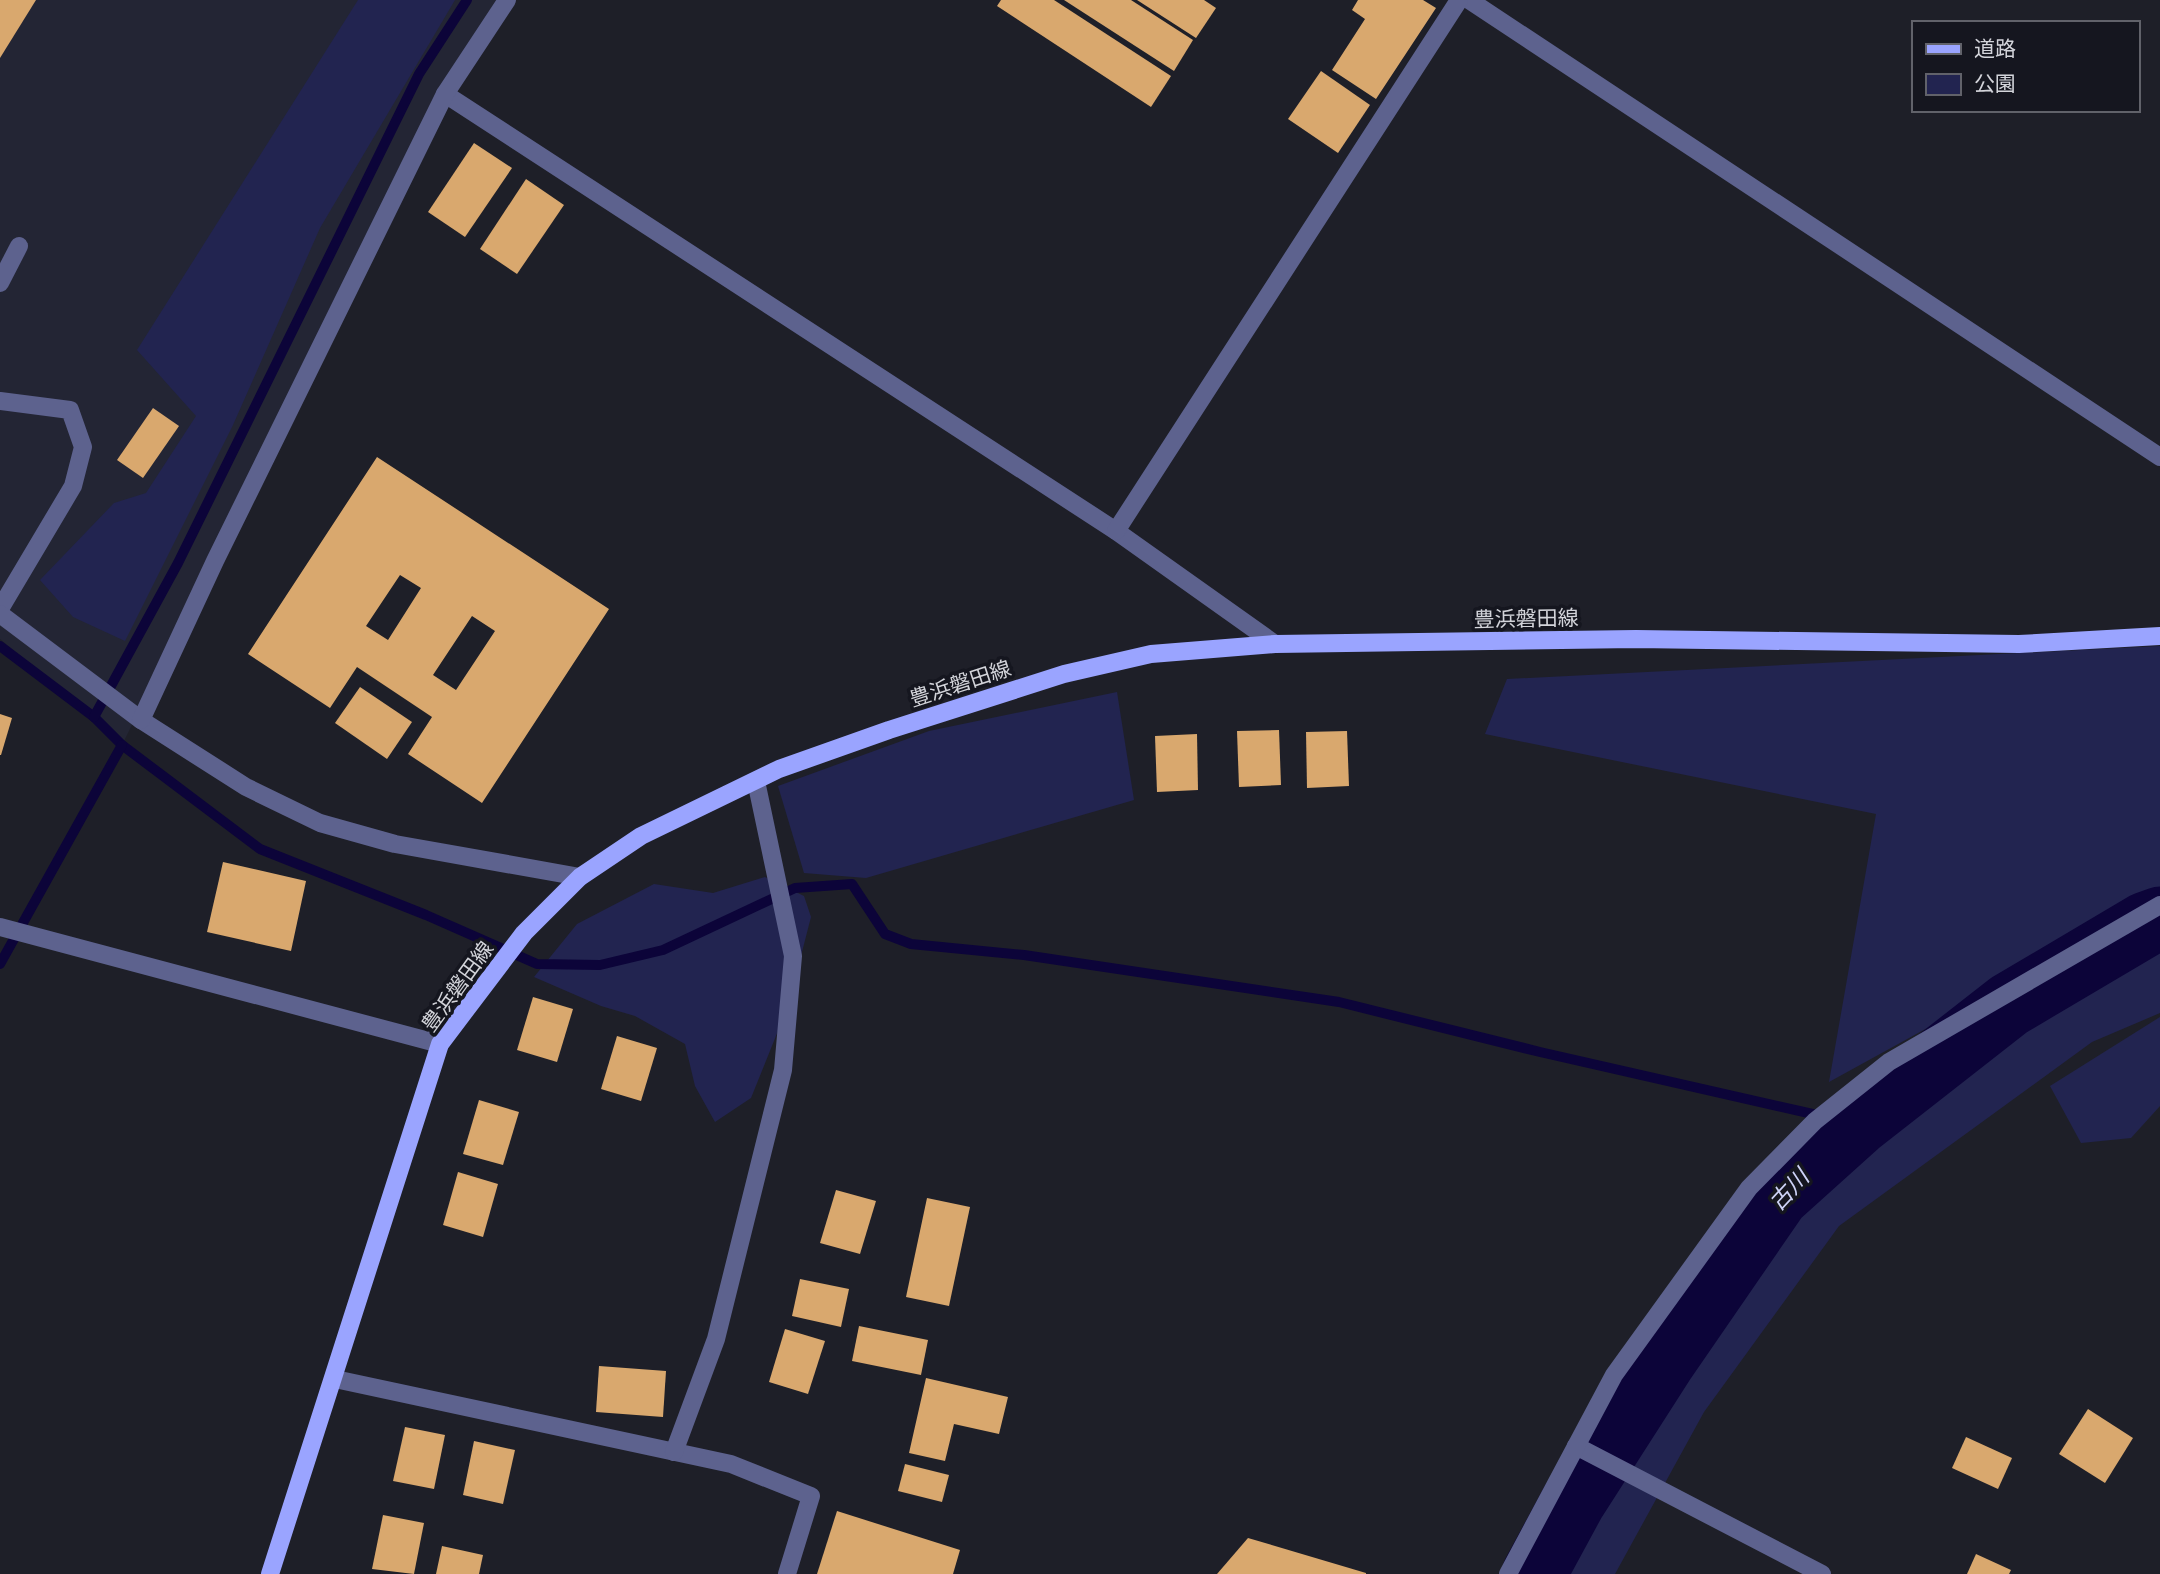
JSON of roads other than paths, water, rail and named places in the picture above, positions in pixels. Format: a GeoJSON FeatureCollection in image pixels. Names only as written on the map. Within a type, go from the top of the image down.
{"type":"FeatureCollection","features":[{"type":"Feature","properties":{"kind":"main road","name":"豊浜磐田線"},"geometry":{"type":"LineString","coordinates":[[270,1574],[335,1379],[440,1044],[524,933],[580,877],[641,835],[779,769],[889,730],[1064,674],[1151,653],[1275,644],[1636,639],[2019,644],[2160,636]]}},
{"type":"Feature","properties":{"kind":"street"},"geometry":{"type":"LineString","coordinates":[[141,720],[221,549],[445,94],[507,0]]}},
{"type":"Feature","properties":{"kind":"street"},"geometry":{"type":"LineString","coordinates":[[1116,531],[1459,0]]}},
{"type":"Feature","properties":{"kind":"street"},"geometry":{"type":"LineString","coordinates":[[1469,0],[2160,457]]}},
{"type":"Feature","properties":{"kind":"street"},"geometry":{"type":"LineString","coordinates":[[445,94],[1116,531],[1275,644]]}},
{"type":"Feature","properties":{"kind":"street"},"geometry":{"type":"LineString","coordinates":[[0,282],[19,246]]}},
{"type":"Feature","properties":{"kind":"street"},"geometry":{"type":"LineString","coordinates":[[0,401],[70,410],[83,447],[73,486],[0,611],[141,720],[246,788],[320,823],[395,844],[580,877]]}},
{"type":"Feature","properties":{"kind":"street"},"geometry":{"type":"LineString","coordinates":[[674,1452],[716,1339],[783,1070],[793,956],[756,781]]}},
{"type":"Feature","properties":{"kind":"street"},"geometry":{"type":"LineString","coordinates":[[1508,1574],[1614,1375],[1749,1188],[1815,1121],[1889,1062],[2160,905]]}},
{"type":"Feature","properties":{"kind":"street"},"geometry":{"type":"LineString","coordinates":[[0,927],[440,1044]]}},
{"type":"Feature","properties":{"kind":"street"},"geometry":{"type":"LineString","coordinates":[[335,1379],[731,1464],[811,1496],[787,1574]]}},
{"type":"Feature","properties":{"kind":"street"},"geometry":{"type":"LineString","coordinates":[[1576,1446],[1822,1574]]}},
{"type":"Feature","properties":{"kind":"waterway"},"geometry":{"type":"LineString","coordinates":[[94,717],[178,563],[419,74],[467,0]]}},
{"type":"Feature","properties":{"kind":"waterway"},"geometry":{"type":"LineString","coordinates":[[0,646],[94,717],[122,745],[260,849],[426,915],[537,964],[600,965],[663,950],[795,888],[852,884],[885,934],[911,944],[1024,955],[1339,1002],[1540,1052],[1857,1124]]}},
{"type":"Feature","properties":{"kind":"waterway"},"geometry":{"type":"LineString","coordinates":[[0,964],[122,745]]}},
{"type":"Feature","properties":{"kind":"waterway","name":"古川"},"geometry":{"type":"LineString","coordinates":[[1534,1574],[1573,1502],[1664,1360],[1777,1196],[1857,1124],[2009,1005],[2146,924],[2160,919]]}}]}
